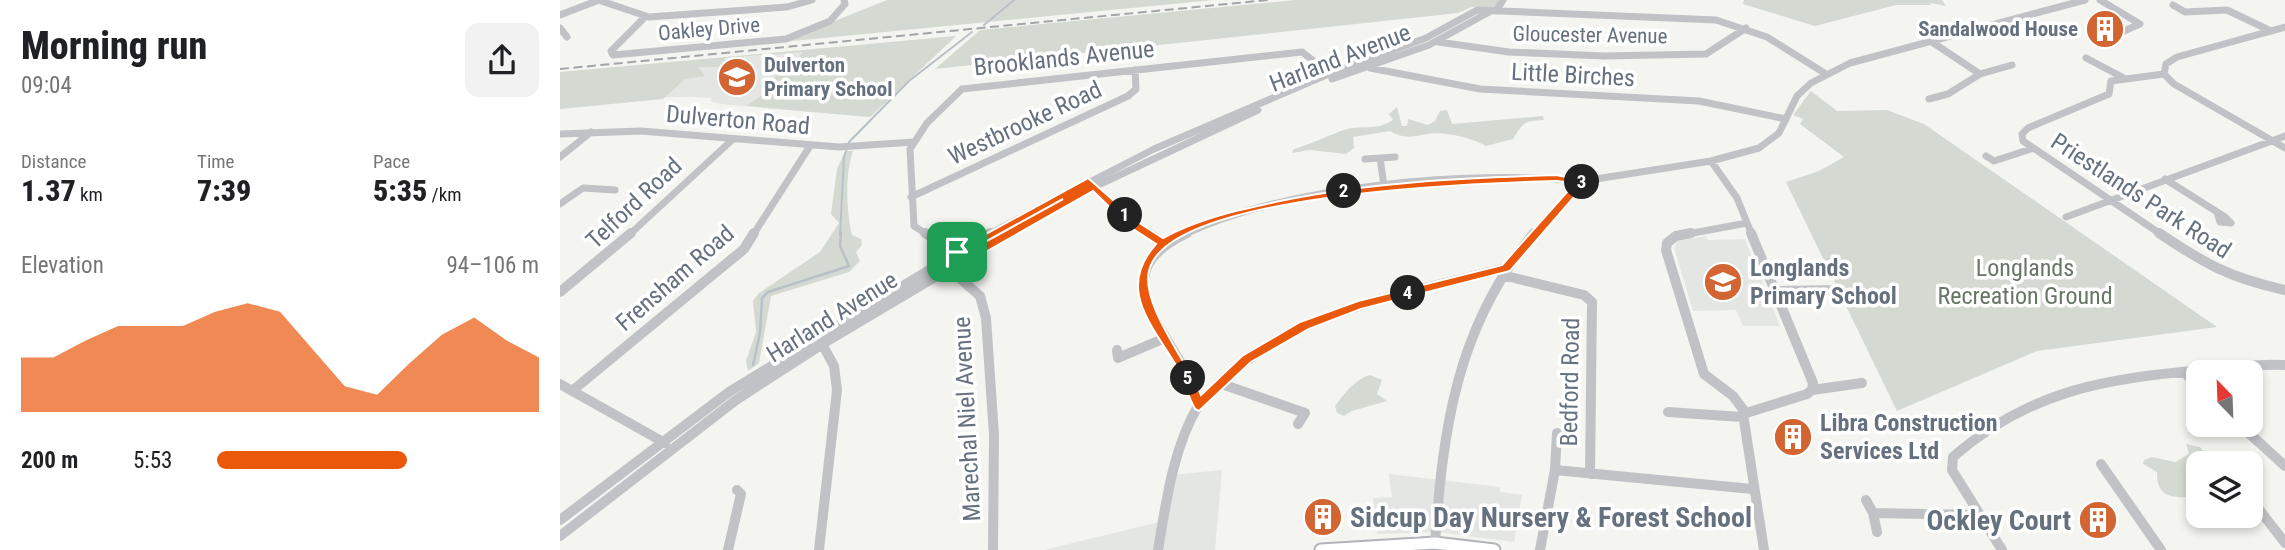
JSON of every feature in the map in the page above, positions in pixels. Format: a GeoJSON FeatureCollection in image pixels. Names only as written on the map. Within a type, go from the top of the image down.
{"type":"FeatureCollection","features":[{"type":"Feature","properties":{"kind":"main road"},"geometry":{"type":"LineString","coordinates":[[1321,550],[1435,543],[1494,550]]}},
{"type":"Feature","properties":{"kind":"street","name":"Oakley Drive"},"geometry":{"type":"LineString","coordinates":[[599,0],[645,17],[787,7],[812,0]]}},
{"type":"Feature","properties":{"kind":"street"},"geometry":{"type":"LineString","coordinates":[[560,15],[599,0]]}},
{"type":"Feature","properties":{"kind":"street","name":"Oakley Drive"},"geometry":{"type":"LineString","coordinates":[[645,17],[611,51],[613,55],[786,39],[830,21],[845,4],[844,0]]}},
{"type":"Feature","properties":{"kind":"street"},"geometry":{"type":"LineString","coordinates":[[1493,11],[1503,0]]}},
{"type":"Feature","properties":{"kind":"street"},"geometry":{"type":"LineString","coordinates":[[1199,405],[1184,369],[1146,304],[1142,283],[1146,262],[1163,243],[1193,226],[1227,215],[1319,195],[1384,186],[1466,180],[1583,181],[1711,161],[1759,148],[1779,133],[1797,96],[1826,74],[1850,64],[2085,0]]}},
{"type":"Feature","properties":{"kind":"street"},"geometry":{"type":"LineString","coordinates":[[2100,0],[2140,24],[2124,31]]}},
{"type":"Feature","properties":{"kind":"street"},"geometry":{"type":"LineString","coordinates":[[2173,5],[2185,12],[2227,10],[2271,31]]}},
{"type":"Feature","properties":{"kind":"street","name":"Harland Avenue"},"geometry":{"type":"LineString","coordinates":[[560,520],[729,393],[961,255],[1091,184],[1358,64],[1426,38],[1475,11],[1493,11]]}},
{"type":"Feature","properties":{"kind":"street"},"geometry":{"type":"LineString","coordinates":[[1493,11],[1676,16],[1716,20],[1746,28],[1826,74]]}},
{"type":"Feature","properties":{"kind":"street","name":"Harland Avenue"},"geometry":{"type":"LineString","coordinates":[[1333,76],[1368,68],[1437,42],[1493,11]]}},
{"type":"Feature","properties":{"kind":"street"},"geometry":{"type":"LineString","coordinates":[[2164,74],[2169,60],[2285,27]]}},
{"type":"Feature","properties":{"kind":"street"},"geometry":{"type":"LineString","coordinates":[[560,28],[567,37]]}},
{"type":"Feature","properties":{"kind":"street","name":"Gloucester Avenue"},"geometry":{"type":"LineString","coordinates":[[1426,38],[1437,42],[1509,52],[1706,54],[1746,28]]}},
{"type":"Feature","properties":{"kind":"street"},"geometry":{"type":"LineString","coordinates":[[1932,42],[1980,74]]}},
{"type":"Feature","properties":{"kind":"street","name":"Brooklands Avenue"},"geometry":{"type":"LineString","coordinates":[[914,142],[955,93],[962,89],[1303,52],[1333,76]]}},
{"type":"Feature","properties":{"kind":"street"},"geometry":{"type":"LineString","coordinates":[[2086,61],[2124,78],[2164,74],[2174,83],[2285,148]]}},
{"type":"Feature","properties":{"kind":"street","name":"Little Birches"},"geometry":{"type":"LineString","coordinates":[[1358,64],[1480,89],[1699,101],[1786,119]]}},
{"type":"Feature","properties":{"kind":"street"},"geometry":{"type":"LineString","coordinates":[[1929,99],[1948,94],[1980,74],[2012,65]]}},
{"type":"Feature","properties":{"kind":"street","name":"Westbrooke Road"},"geometry":{"type":"LineString","coordinates":[[911,197],[1128,96],[1136,89],[1135,70]]}},
{"type":"Feature","properties":{"kind":"street","name":"Priestlands Park Road"},"geometry":{"type":"LineString","coordinates":[[2124,78],[2111,81],[2112,89],[2109,94],[2024,131],[2022,138],[2031,149],[2206,265],[2249,282],[2285,290]]}},
{"type":"Feature","properties":{"kind":"street"},"geometry":{"type":"LineString","coordinates":[[560,157],[592,131]]}},
{"type":"Feature","properties":{"kind":"street","name":"Dulverton Road"},"geometry":{"type":"LineString","coordinates":[[560,134],[592,131],[648,132],[839,147],[914,142]]}},
{"type":"Feature","properties":{"kind":"street"},"geometry":{"type":"LineString","coordinates":[[2066,217],[2285,136]]}},
{"type":"Feature","properties":{"kind":"street","name":"Telford Road"},"geometry":{"type":"LineString","coordinates":[[560,292],[596,265],[732,140]]}},
{"type":"Feature","properties":{"kind":"street"},"geometry":{"type":"LineString","coordinates":[[914,142],[908,155],[912,221],[918,231],[961,255]]}},
{"type":"Feature","properties":{"kind":"street","name":"Frensham Road"},"geometry":{"type":"LineString","coordinates":[[572,391],[744,249],[810,146]]}},
{"type":"Feature","properties":{"kind":"street"},"geometry":{"type":"LineString","coordinates":[[1986,156],[1994,161],[2031,149]]}},
{"type":"Feature","properties":{"kind":"street"},"geometry":{"type":"LineString","coordinates":[[1365,159],[1395,157]]}},
{"type":"Feature","properties":{"kind":"street"},"geometry":{"type":"LineString","coordinates":[[1380,158],[1384,186]]}},
{"type":"Feature","properties":{"kind":"street"},"geometry":{"type":"LineString","coordinates":[[1711,161],[1737,198],[1812,383],[1812,390]]}},
{"type":"Feature","properties":{"kind":"street"},"geometry":{"type":"LineString","coordinates":[[2165,179],[2217,212]]}},
{"type":"Feature","properties":{"kind":"street"},"geometry":{"type":"LineString","coordinates":[[1435,543],[1436,498],[1449,412],[1466,354],[1504,272],[1583,181]]}},
{"type":"Feature","properties":{"kind":"street"},"geometry":{"type":"LineString","coordinates":[[1091,184],[1134,224],[1163,243]]}},
{"type":"Feature","properties":{"kind":"street"},"geometry":{"type":"LineString","coordinates":[[560,204],[583,188],[615,190]]}},
{"type":"Feature","properties":{"kind":"street"},"geometry":{"type":"LineString","coordinates":[[1747,223],[1676,236],[1667,243],[1666,250],[1704,374],[1733,396],[1743,415],[1752,489],[1764,550]]}},
{"type":"Feature","properties":{"kind":"street","name":"Marechal Niel Avenue"},"geometry":{"type":"LineString","coordinates":[[944,265],[980,296],[986,317],[994,435],[993,550]]}},
{"type":"Feature","properties":{"kind":"street"},"geometry":{"type":"LineString","coordinates":[[1158,550],[1172,475],[1199,405],[1219,383],[1261,349],[1320,319],[1358,306],[1504,272]]}},
{"type":"Feature","properties":{"kind":"street","name":"Bedford Road"},"geometry":{"type":"LineString","coordinates":[[1504,272],[1584,295],[1592,302],[1590,474]]}},
{"type":"Feature","properties":{"kind":"street"},"geometry":{"type":"LineString","coordinates":[[1775,291],[1839,290]]}},
{"type":"Feature","properties":{"kind":"street"},"geometry":{"type":"LineString","coordinates":[[1118,357],[1165,338]]}},
{"type":"Feature","properties":{"kind":"street"},"geometry":{"type":"LineString","coordinates":[[819,550],[836,390],[834,366],[821,340]]}},
{"type":"Feature","properties":{"kind":"street","name":"Harland Avenue"},"geometry":{"type":"LineString","coordinates":[[560,536],[736,400],[821,340]]}},
{"type":"Feature","properties":{"kind":"street"},"geometry":{"type":"LineString","coordinates":[[2002,550],[1952,470],[1953,457],[1961,450],[2049,396],[2128,379],[2272,364],[2285,365]]}},
{"type":"Feature","properties":{"kind":"street"},"geometry":{"type":"LineString","coordinates":[[1219,383],[1305,413],[1298,424]]}},
{"type":"Feature","properties":{"kind":"street"},"geometry":{"type":"LineString","coordinates":[[1668,412],[1743,415],[1812,390],[1862,383]]}},
{"type":"Feature","properties":{"kind":"street"},"geometry":{"type":"LineString","coordinates":[[560,384],[673,448]]}},
{"type":"Feature","properties":{"kind":"street"},"geometry":{"type":"LineString","coordinates":[[1540,550],[1555,470],[1557,433]]}},
{"type":"Feature","properties":{"kind":"street"},"geometry":{"type":"LineString","coordinates":[[2254,438],[2285,466]]}},
{"type":"Feature","properties":{"kind":"street"},"geometry":{"type":"LineString","coordinates":[[2101,464],[2161,550]]}},
{"type":"Feature","properties":{"kind":"street"},"geometry":{"type":"LineString","coordinates":[[1555,470],[1752,489]]}},
{"type":"Feature","properties":{"kind":"street"},"geometry":{"type":"LineString","coordinates":[[728,550],[741,494],[737,490]]}},
{"type":"Feature","properties":{"kind":"street"},"geometry":{"type":"LineString","coordinates":[[1866,500],[1873,513],[1877,532]]}},
{"type":"Feature","properties":{"kind":"street"},"geometry":{"type":"LineString","coordinates":[[1873,513],[1979,515]]}},
{"type":"Feature","properties":{"kind":"street"},"geometry":{"type":"LineString","coordinates":[[2263,514],[2285,542]]}},
{"type":"Feature","properties":{"kind":"shaded area","name":"Dulverton Primary School"},"geometry":{"type":"Polygon","coordinates":[[[956,36],[870,117],[720,104],[710,101],[712,98],[691,97],[665,97],[560,109],[560,81],[704,61],[956,36]]]}},
{"type":"Feature","properties":{"kind":"shaded area","name":"Longlands Primary School"},"geometry":{"type":"Polygon","coordinates":[[[1706,236],[1708,240],[1745,239],[1780,326],[1743,326],[1736,310],[1693,311],[1674,248],[1678,241],[1706,236]]]}},
{"type":"Feature","properties":{"kind":"shaded area"},"geometry":{"type":"Polygon","coordinates":[[[1222,470],[1215,550],[1044,550],[1163,521],[1173,475],[1222,470]]]}},
{"type":"Feature","properties":{"kind":"shaded area"},"geometry":{"type":"Polygon","coordinates":[[[1389,474],[1500,487],[1500,492],[1522,495],[1514,542],[1437,532],[1377,534],[1373,498],[1392,497],[1389,474]]]}},
{"type":"Feature","properties":{"kind":"green space"},"geometry":{"type":"Polygon","coordinates":[[[887,0],[1214,0],[782,42],[887,0]]]}},
{"type":"Feature","properties":{"kind":"green space"},"geometry":{"type":"Polygon","coordinates":[[[1295,0],[1500,0],[1494,7],[1472,7],[1458,13],[935,69],[980,30],[1295,0]]]}},
{"type":"Feature","properties":{"kind":"green space"},"geometry":{"type":"Polygon","coordinates":[[[1744,0],[1942,0],[1946,6],[1931,3],[1896,5],[1815,26],[1743,4],[1744,0]]]}},
{"type":"Feature","properties":{"kind":"green space","name":"Dulverton Primary School"},"geometry":{"type":"Polygon","coordinates":[[[956,36],[870,117],[746,106],[768,91],[767,86],[784,67],[791,67],[803,52],[726,58],[718,67],[698,67],[705,76],[685,79],[663,99],[560,109],[560,72],[956,36]]]}},
{"type":"Feature","properties":{"kind":"green space","name":"Longlands Recreation Ground"},"geometry":{"type":"Polygon","coordinates":[[[1811,91],[1837,111],[1887,110],[1924,124],[2217,327],[2037,351],[1897,411],[1786,182],[1819,171],[1844,157],[1800,124],[1803,119],[1793,115],[1811,91]]]}},
{"type":"Feature","properties":{"kind":"green space"},"geometry":{"type":"Polygon","coordinates":[[[1397,107],[1402,126],[1407,126],[1408,119],[1428,125],[1435,121],[1440,111],[1447,110],[1452,124],[1543,116],[1544,120],[1527,122],[1513,139],[1486,146],[1449,134],[1408,137],[1390,131],[1353,137],[1354,148],[1346,154],[1310,150],[1292,153],[1294,149],[1346,129],[1387,123],[1393,120],[1389,114],[1397,107]]]}},
{"type":"Feature","properties":{"kind":"green space"},"geometry":{"type":"Polygon","coordinates":[[[845,151],[853,151],[848,181],[848,215],[852,235],[861,239],[862,245],[856,252],[860,261],[849,272],[771,296],[759,363],[748,371],[746,361],[756,332],[753,301],[759,293],[820,252],[839,223],[831,214],[837,169],[845,151]]]}},
{"type":"Feature","properties":{"kind":"green space"},"geometry":{"type":"Polygon","coordinates":[[[1370,375],[1382,380],[1377,394],[1387,401],[1344,416],[1337,413],[1335,406],[1346,392],[1359,380],[1370,375]]]}},
{"type":"Feature","properties":{"kind":"green space"},"geometry":{"type":"Polygon","coordinates":[[[2186,444],[2200,447],[2203,451],[2188,451],[2186,444]]]}},
{"type":"Feature","properties":{"kind":"green space"},"geometry":{"type":"Polygon","coordinates":[[[2186,456],[2186,497],[2164,493],[2160,488],[2157,472],[2143,464],[2144,460],[2152,457],[2175,462],[2186,456]]]}},
{"type":"Feature","properties":{"kind":"waterway"},"geometry":{"type":"LineString","coordinates":[[984,25],[1014,0]]}},
{"type":"Feature","properties":{"kind":"waterway"},"geometry":{"type":"LineString","coordinates":[[840,235],[844,157],[849,142],[909,81],[972,32]]}},
{"type":"Feature","properties":{"kind":"waterway"},"geometry":{"type":"LineString","coordinates":[[753,365],[760,333],[762,298],[768,292],[849,266],[840,246],[841,233]]}},
{"type":"Feature","properties":{"kind":"railway"},"geometry":{"type":"LineString","coordinates":[[560,69],[1268,0]]}},
{"type":"Feature","properties":{"kind":"place","name":"Sandalwood House"},"geometry":{"type":"Point","coordinates":[2105,29]}},
{"type":"Feature","properties":{"kind":"place","name":"Dulverton Primary School"},"geometry":{"type":"Point","coordinates":[737,77]}},
{"type":"Feature","properties":{"kind":"place","name":"Longlands Primary School"},"geometry":{"type":"Point","coordinates":[1723,282]}},
{"type":"Feature","properties":{"kind":"place","name":"Libra Construction Services Ltd"},"geometry":{"type":"Point","coordinates":[1793,437]}},
{"type":"Feature","properties":{"kind":"place","name":"Sidcup Day Nursery & Forest School"},"geometry":{"type":"Point","coordinates":[1323,517]}},
{"type":"Feature","properties":{"kind":"place","name":"Ockley Court"},"geometry":{"type":"Point","coordinates":[2098,520]}},
{"type":"Feature","properties":{"kind":"route"},"geometry":{"type":"LineString","coordinates":[[957,252],[941,262],[948,268],[1094,186],[1134,224],[1163,243],[1193,226],[1227,215],[1319,195],[1438,182],[1556,178],[1583,181],[1542,223],[1506,268],[1358,306],[1304,326],[1247,359],[1199,405],[1184,369],[1155,322],[1143,293],[1146,262],[1163,243],[1144,232],[1134,224],[1094,186],[1088,181],[957,252]]}}]}
